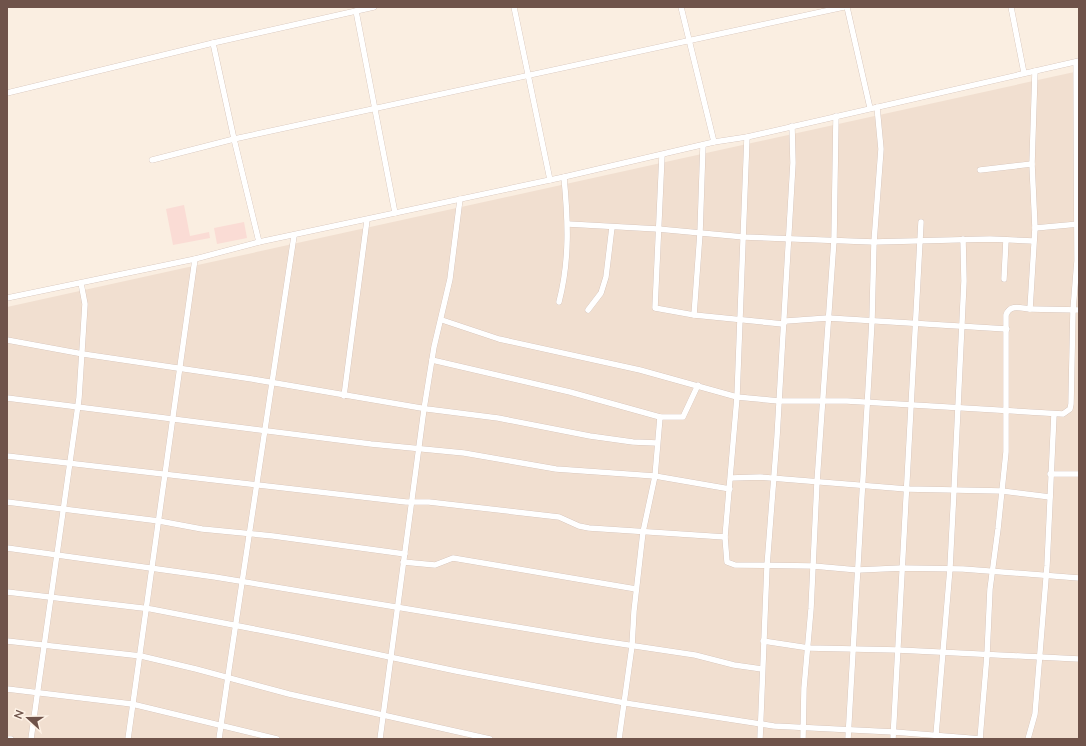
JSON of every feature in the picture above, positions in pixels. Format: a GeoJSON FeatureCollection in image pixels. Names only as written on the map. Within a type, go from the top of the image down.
{"type":"FeatureCollection","features":[{"type":"Feature","properties":{"kind":"street"},"geometry":{"type":"LineString","coordinates":[[7,92],[213,42],[374,7]]}},
{"type":"Feature","properties":{"kind":"street"},"geometry":{"type":"LineString","coordinates":[[514,7],[550,180]]}},
{"type":"Feature","properties":{"kind":"street"},"geometry":{"type":"LineString","coordinates":[[681,7],[688,41],[714,142]]}},
{"type":"Feature","properties":{"kind":"street"},"geometry":{"type":"LineString","coordinates":[[152,160],[234,139],[845,7],[870,108]]}},
{"type":"Feature","properties":{"kind":"street"},"geometry":{"type":"LineString","coordinates":[[1011,7],[1024,74]]}},
{"type":"Feature","properties":{"kind":"street"},"geometry":{"type":"LineString","coordinates":[[356,11],[395,213]]}},
{"type":"Feature","properties":{"kind":"street"},"geometry":{"type":"LineString","coordinates":[[213,42],[234,139],[259,242]]}},
{"type":"Feature","properties":{"kind":"street"},"geometry":{"type":"LineString","coordinates":[[7,298],[195,259],[259,242],[294,236],[564,177],[714,142],[746,137],[1078,62],[1078,224],[1076,310],[1070,409],[1062,414],[868,402],[779,401],[738,397],[698,385],[558,350],[500,339],[442,320]]}},
{"type":"Feature","properties":{"kind":"street"},"geometry":{"type":"LineString","coordinates":[[1030,309],[1035,228],[1032,164],[1035,71]]}},
{"type":"Feature","properties":{"kind":"street"},"geometry":{"type":"LineString","coordinates":[[848,739],[868,402],[874,242],[881,149],[877,107]]}},
{"type":"Feature","properties":{"kind":"street"},"geometry":{"type":"LineString","coordinates":[[803,739],[804,688],[809,648],[817,482],[834,240],[836,116]]}},
{"type":"Feature","properties":{"kind":"street"},"geometry":{"type":"LineString","coordinates":[[760,739],[767,566],[774,479],[793,163],[792,126]]}},
{"type":"Feature","properties":{"kind":"street"},"geometry":{"type":"LineString","coordinates":[[746,137],[738,397],[725,537],[727,562],[729,564],[813,566],[858,570],[950,568],[1079,578]]}},
{"type":"Feature","properties":{"kind":"street"},"geometry":{"type":"LineString","coordinates":[[694,315],[700,233],[703,145]]}},
{"type":"Feature","properties":{"kind":"street"},"geometry":{"type":"LineString","coordinates":[[662,155],[654,308],[694,315],[783,324],[786,321],[828,318],[1007,329]]}},
{"type":"Feature","properties":{"kind":"street"},"geometry":{"type":"LineString","coordinates":[[980,170],[1032,164]]}},
{"type":"Feature","properties":{"kind":"street"},"geometry":{"type":"LineString","coordinates":[[559,302],[564,283],[568,224],[564,177]]}},
{"type":"Feature","properties":{"kind":"street"},"geometry":{"type":"LineString","coordinates":[[380,739],[392,657],[410,502],[432,360],[450,279],[460,199]]}},
{"type":"Feature","properties":{"kind":"street"},"geometry":{"type":"LineString","coordinates":[[344,396],[367,220]]}},
{"type":"Feature","properties":{"kind":"street"},"geometry":{"type":"LineString","coordinates":[[893,739],[912,405],[914,324],[921,222]]}},
{"type":"Feature","properties":{"kind":"street"},"geometry":{"type":"LineString","coordinates":[[568,224],[658,229],[744,238],[788,238],[874,242],[963,239],[1034,241]]}},
{"type":"Feature","properties":{"kind":"street"},"geometry":{"type":"LineString","coordinates":[[1035,228],[1078,224]]}},
{"type":"Feature","properties":{"kind":"street"},"geometry":{"type":"LineString","coordinates":[[588,310],[601,293],[606,277],[612,227]]}},
{"type":"Feature","properties":{"kind":"street"},"geometry":{"type":"LineString","coordinates":[[219,739],[226,677],[236,625],[255,485],[294,236]]}},
{"type":"Feature","properties":{"kind":"street"},"geometry":{"type":"LineString","coordinates":[[936,735],[950,568],[964,282],[963,239]]}},
{"type":"Feature","properties":{"kind":"street"},"geometry":{"type":"LineString","coordinates":[[1004,278],[1006,240]]}},
{"type":"Feature","properties":{"kind":"street"},"geometry":{"type":"LineString","coordinates":[[128,739],[132,704],[141,656],[146,608],[174,419],[195,259]]}},
{"type":"Feature","properties":{"kind":"street"},"geometry":{"type":"LineString","coordinates":[[31,739],[36,693],[64,510],[68,463],[77,407],[83,354],[85,304],[81,283]]}},
{"type":"Feature","properties":{"kind":"street"},"geometry":{"type":"LineString","coordinates":[[7,592],[146,608],[236,625],[456,671],[624,703],[761,724],[980,739],[987,655],[990,589],[994,571],[1006,452],[1006,315],[1008,310],[1015,307],[1030,309],[1076,310]]}},
{"type":"Feature","properties":{"kind":"street"},"geometry":{"type":"LineString","coordinates":[[7,340],[83,354],[271,382],[424,409],[498,418],[604,438],[633,442],[657,443]]}},
{"type":"Feature","properties":{"kind":"street"},"geometry":{"type":"LineString","coordinates":[[432,360],[563,391],[660,417],[683,417],[698,385]]}},
{"type":"Feature","properties":{"kind":"street"},"geometry":{"type":"LineString","coordinates":[[1072,394],[1079,394]]}},
{"type":"Feature","properties":{"kind":"street"},"geometry":{"type":"LineString","coordinates":[[7,398],[419,449],[464,453],[556,469],[655,476],[730,489]]}},
{"type":"Feature","properties":{"kind":"street"},"geometry":{"type":"LineString","coordinates":[[1028,739],[1035,714],[1046,576],[1054,414]]}},
{"type":"Feature","properties":{"kind":"street"},"geometry":{"type":"LineString","coordinates":[[619,739],[632,646],[636,589],[643,532],[655,476],[660,417]]}},
{"type":"Feature","properties":{"kind":"street"},"geometry":{"type":"LineString","coordinates":[[7,456],[255,485],[410,502],[429,502],[559,517],[579,526],[589,528],[725,537]]}},
{"type":"Feature","properties":{"kind":"street"},"geometry":{"type":"LineString","coordinates":[[1050,474],[1079,474]]}},
{"type":"Feature","properties":{"kind":"street"},"geometry":{"type":"LineString","coordinates":[[731,478],[760,477],[817,482],[842,482],[907,489],[1002,491],[1050,497]]}},
{"type":"Feature","properties":{"kind":"street"},"geometry":{"type":"LineString","coordinates":[[7,502],[159,521],[202,529],[249,533],[405,554]]}},
{"type":"Feature","properties":{"kind":"street"},"geometry":{"type":"LineString","coordinates":[[7,548],[152,567],[241,581],[632,646],[695,655],[734,665],[762,669]]}},
{"type":"Feature","properties":{"kind":"street"},"geometry":{"type":"LineString","coordinates":[[403,562],[435,565],[454,558],[636,589]]}},
{"type":"Feature","properties":{"kind":"street"},"geometry":{"type":"LineString","coordinates":[[7,641],[141,656],[289,694],[490,739]]}},
{"type":"Feature","properties":{"kind":"street"},"geometry":{"type":"LineString","coordinates":[[763,641],[809,648],[898,650],[1079,659]]}},
{"type":"Feature","properties":{"kind":"street"},"geometry":{"type":"LineString","coordinates":[[7,689],[132,704],[277,739]]}},
{"type":"Feature","properties":{"kind":"shaded area"},"geometry":{"type":"Polygon","coordinates":[[[1079,71],[1079,739],[7,739],[7,307],[1079,71]]]}},
{"type":"Feature","properties":{"kind":"shaded area"},"geometry":{"type":"Polygon","coordinates":[[[184,205],[190,236],[209,232],[210,238],[173,245],[166,209],[184,205]]]}},
{"type":"Feature","properties":{"kind":"shaded area"},"geometry":{"type":"Polygon","coordinates":[[[244,222],[247,238],[217,244],[214,228],[244,222]]]}}]}
